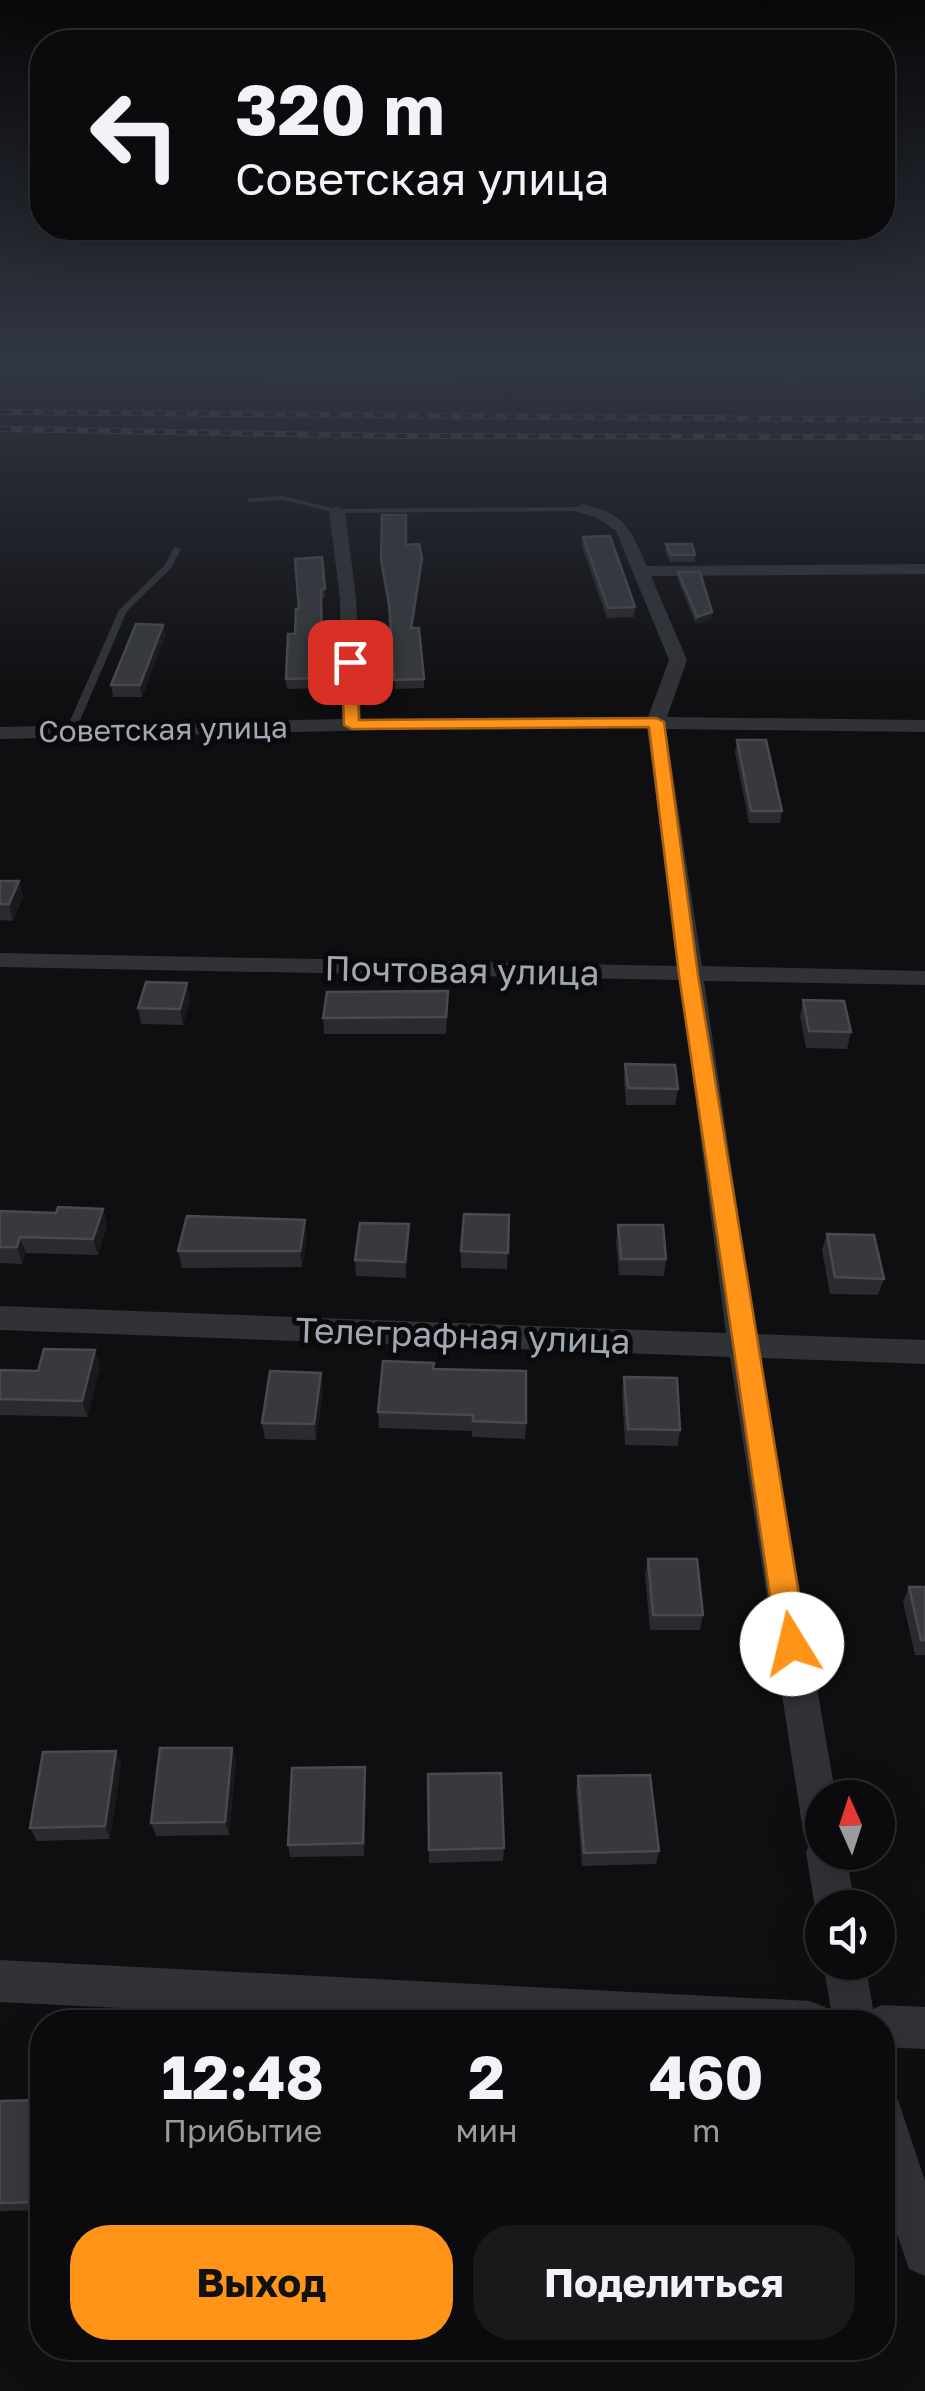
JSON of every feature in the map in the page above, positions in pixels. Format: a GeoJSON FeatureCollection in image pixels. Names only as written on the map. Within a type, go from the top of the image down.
{"type":"FeatureCollection","features":[{"type":"Feature","properties":{"kind":"street"},"geometry":{"type":"LineString","coordinates":[[582,509],[601,513],[623,528],[678,660],[656,722],[688,975],[743,1345],[814,1780]]}},
{"type":"Feature","properties":{"kind":"street"},"geometry":{"type":"LineString","coordinates":[[336,511],[348,598],[352,725]]}},
{"type":"Feature","properties":{"kind":"street"},"geometry":{"type":"LineString","coordinates":[[641,571],[925,569]]}},
{"type":"Feature","properties":{"kind":"street","name":"Советская улица"},"geometry":{"type":"LineString","coordinates":[[0,733],[656,722],[925,726]]}},
{"type":"Feature","properties":{"kind":"street","name":"Почтовая улица"},"geometry":{"type":"LineString","coordinates":[[0,960],[925,978]]}},
{"type":"Feature","properties":{"kind":"street","name":"Телеграфная улица"},"geometry":{"type":"LineString","coordinates":[[0,1318],[925,1352]]}},
{"type":"Feature","properties":{"kind":"street"},"geometry":{"type":"LineString","coordinates":[[0,1980],[579,2010]]}},
{"type":"Feature","properties":{"kind":"street"},"geometry":{"type":"LineString","coordinates":[[847,1980],[852,2010]]}},
{"type":"Feature","properties":{"kind":"street"},"geometry":{"type":"LineString","coordinates":[[895,2027],[925,2028]]}},
{"type":"Feature","properties":{"kind":"street"},"geometry":{"type":"LineString","coordinates":[[895,2157],[925,2253]]}},
{"type":"Feature","properties":{"kind":"lane"},"geometry":{"type":"LineString","coordinates":[[250,500],[282,498],[336,511],[582,509]]}},
{"type":"Feature","properties":{"kind":"lane"},"geometry":{"type":"LineString","coordinates":[[70,732],[123,610],[168,566],[177,549]]}},
{"type":"Feature","properties":{"kind":"building"},"geometry":{"type":"Polygon","coordinates":[[[382,515],[406,515],[406,545],[419,544],[422,558],[411,628],[419,628],[424,679],[394,680],[389,604],[381,560],[382,515]]]}},
{"type":"Feature","properties":{"kind":"building"},"geometry":{"type":"Polygon","coordinates":[[[610,536],[635,607],[608,608],[583,537],[610,536]]]}},
{"type":"Feature","properties":{"kind":"building"},"geometry":{"type":"Polygon","coordinates":[[[666,544],[692,544],[695,555],[671,555],[666,544]]]}},
{"type":"Feature","properties":{"kind":"building"},"geometry":{"type":"Polygon","coordinates":[[[322,557],[325,589],[321,589],[322,657],[318,657],[318,678],[286,679],[288,634],[295,634],[299,609],[295,559],[322,557]]]}},
{"type":"Feature","properties":{"kind":"building"},"geometry":{"type":"Polygon","coordinates":[[[678,572],[700,572],[712,612],[697,617],[678,572]]]}},
{"type":"Feature","properties":{"kind":"building"},"geometry":{"type":"Polygon","coordinates":[[[136,624],[163,625],[140,685],[111,685],[136,624]]]}},
{"type":"Feature","properties":{"kind":"building"},"geometry":{"type":"Polygon","coordinates":[[[737,740],[766,740],[782,811],[751,811],[737,740]]]}},
{"type":"Feature","properties":{"kind":"building"},"geometry":{"type":"Polygon","coordinates":[[[0,881],[19,881],[9,904],[0,904],[0,881]]]}},
{"type":"Feature","properties":{"kind":"building"},"geometry":{"type":"Polygon","coordinates":[[[146,982],[187,983],[180,1009],[138,1008],[146,982]]]}},
{"type":"Feature","properties":{"kind":"building"},"geometry":{"type":"Polygon","coordinates":[[[448,991],[446,1017],[323,1018],[327,992],[448,991]]]}},
{"type":"Feature","properties":{"kind":"building"},"geometry":{"type":"Polygon","coordinates":[[[803,1000],[844,1001],[851,1032],[809,1031],[803,1000]]]}},
{"type":"Feature","properties":{"kind":"building"},"geometry":{"type":"Polygon","coordinates":[[[625,1064],[675,1065],[678,1089],[628,1088],[625,1064]]]}},
{"type":"Feature","properties":{"kind":"building"},"geometry":{"type":"Polygon","coordinates":[[[58,1207],[103,1209],[93,1239],[20,1237],[17,1247],[0,1247],[0,1211],[56,1213],[58,1207]]]}},
{"type":"Feature","properties":{"kind":"building"},"geometry":{"type":"Polygon","coordinates":[[[464,1214],[509,1215],[508,1253],[461,1251],[464,1214]]]}},
{"type":"Feature","properties":{"kind":"building"},"geometry":{"type":"Polygon","coordinates":[[[187,1216],[305,1220],[300,1251],[178,1251],[187,1216]]]}},
{"type":"Feature","properties":{"kind":"building"},"geometry":{"type":"Polygon","coordinates":[[[360,1223],[409,1224],[405,1262],[355,1260],[360,1223]]]}},
{"type":"Feature","properties":{"kind":"building"},"geometry":{"type":"Polygon","coordinates":[[[618,1225],[663,1225],[666,1259],[621,1259],[618,1225]]]}},
{"type":"Feature","properties":{"kind":"building"},"geometry":{"type":"Polygon","coordinates":[[[827,1234],[874,1235],[884,1279],[835,1277],[827,1234]]]}},
{"type":"Feature","properties":{"kind":"building"},"geometry":{"type":"Polygon","coordinates":[[[44,1349],[95,1350],[82,1401],[0,1399],[0,1370],[38,1371],[44,1349]]]}},
{"type":"Feature","properties":{"kind":"building"},"geometry":{"type":"Polygon","coordinates":[[[383,1361],[434,1363],[433,1369],[526,1371],[526,1423],[473,1421],[473,1415],[378,1412],[383,1361]]]}},
{"type":"Feature","properties":{"kind":"building"},"geometry":{"type":"Polygon","coordinates":[[[270,1371],[321,1373],[314,1424],[262,1423],[270,1371]]]}},
{"type":"Feature","properties":{"kind":"building"},"geometry":{"type":"Polygon","coordinates":[[[624,1377],[677,1378],[680,1430],[628,1429],[624,1377]]]}},
{"type":"Feature","properties":{"kind":"building"},"geometry":{"type":"Polygon","coordinates":[[[648,1559],[697,1559],[703,1615],[653,1615],[648,1559]]]}},
{"type":"Feature","properties":{"kind":"building"},"geometry":{"type":"Polygon","coordinates":[[[909,1587],[925,1587],[925,1640],[921,1640],[909,1587]]]}},
{"type":"Feature","properties":{"kind":"building"},"geometry":{"type":"Polygon","coordinates":[[[160,1748],[232,1748],[225,1822],[151,1823],[160,1748]]]}},
{"type":"Feature","properties":{"kind":"building"},"geometry":{"type":"Polygon","coordinates":[[[116,1751],[105,1826],[30,1828],[43,1752],[116,1751]]]}},
{"type":"Feature","properties":{"kind":"building"},"geometry":{"type":"Polygon","coordinates":[[[365,1767],[363,1843],[288,1845],[292,1768],[365,1767]]]}},
{"type":"Feature","properties":{"kind":"building"},"geometry":{"type":"Polygon","coordinates":[[[501,1773],[504,1848],[429,1850],[428,1774],[501,1773]]]}},
{"type":"Feature","properties":{"kind":"building"},"geometry":{"type":"Polygon","coordinates":[[[650,1775],[659,1851],[584,1853],[578,1776],[650,1775]]]}},
{"type":"Feature","properties":{"kind":"building"},"geometry":{"type":"Polygon","coordinates":[[[30,2100],[30,2202],[0,2203],[0,2101],[30,2100]]]}},
{"type":"Feature","properties":{"kind":"route"},"geometry":{"type":"LineString","coordinates":[[350,662],[352,725],[656,722],[688,975],[792,1644]]}}]}
